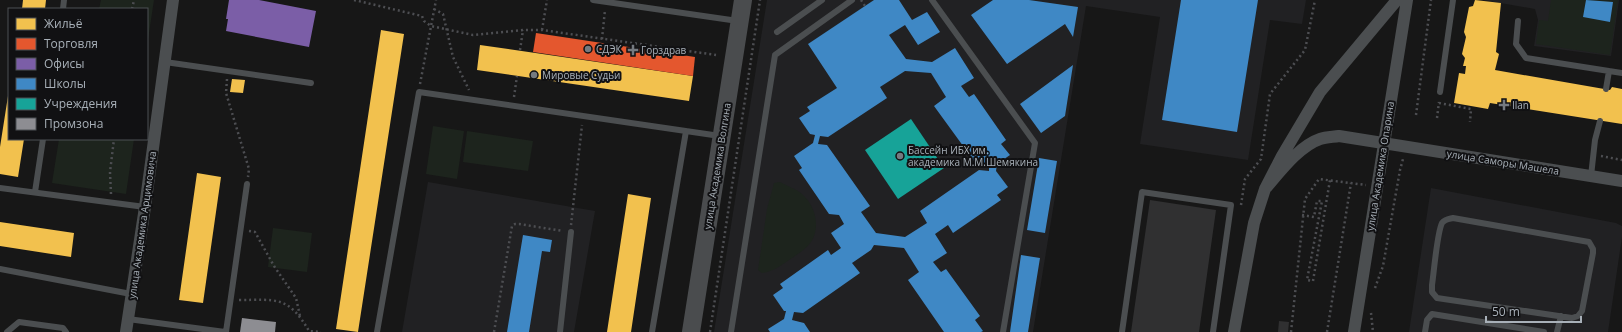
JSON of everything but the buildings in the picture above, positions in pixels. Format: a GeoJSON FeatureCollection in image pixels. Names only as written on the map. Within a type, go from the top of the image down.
{"type":"FeatureCollection","features":[{"type":"Feature","properties":{"kind":"street","name":"улица Академика Арцимовича"},"geometry":{"type":"LineString","coordinates":[[126,332],[145,207],[173,0]]}},
{"type":"Feature","properties":{"kind":"street","name":"улица Академика Волгина"},"geometry":{"type":"LineString","coordinates":[[691,332],[743,0]]}},
{"type":"Feature","properties":{"kind":"street"},"geometry":{"type":"LineString","coordinates":[[1234,332],[1254,224],[1265,189],[1282,156],[1320,92],[1397,0]]}},
{"type":"Feature","properties":{"kind":"street","name":"улица Академика Опарина"},"geometry":{"type":"LineString","coordinates":[[1354,332],[1407,0]]}},
{"type":"Feature","properties":{"kind":"street","name":"улица Саморы Машела"},"geometry":{"type":"LineString","coordinates":[[1265,189],[1306,147],[1320,139],[1339,136],[1622,181]]}},
{"type":"Feature","properties":{"kind":"lane"},"geometry":{"type":"LineString","coordinates":[[593,0],[739,22]]}},
{"type":"Feature","properties":{"kind":"lane"},"geometry":{"type":"LineString","coordinates":[[777,32],[822,0]]}},
{"type":"Feature","properties":{"kind":"lane"},"geometry":{"type":"LineString","coordinates":[[731,332],[775,55],[852,0]]}},
{"type":"Feature","properties":{"kind":"lane"},"geometry":{"type":"LineString","coordinates":[[932,0],[1035,143],[1003,332]]}},
{"type":"Feature","properties":{"kind":"lane"},"geometry":{"type":"LineString","coordinates":[[1440,92],[1453,0]]}},
{"type":"Feature","properties":{"kind":"lane"},"geometry":{"type":"LineString","coordinates":[[1518,21],[1516,44],[1526,58],[1622,73]]}},
{"type":"Feature","properties":{"kind":"lane"},"geometry":{"type":"LineString","coordinates":[[165,62],[312,83]]}},
{"type":"Feature","properties":{"kind":"lane"},"geometry":{"type":"LineString","coordinates":[[1606,89],[1609,70]]}},
{"type":"Feature","properties":{"kind":"lane"},"geometry":{"type":"LineString","coordinates":[[377,332],[419,92],[722,136]]}},
{"type":"Feature","properties":{"kind":"lane"},"geometry":{"type":"LineString","coordinates":[[1591,176],[1600,121]]}},
{"type":"Feature","properties":{"kind":"lane"},"geometry":{"type":"LineString","coordinates":[[652,332],[686,131]]}},
{"type":"Feature","properties":{"kind":"lane"},"geometry":{"type":"LineString","coordinates":[[35,192],[43,140]]}},
{"type":"Feature","properties":{"kind":"lane"},"geometry":{"type":"LineString","coordinates":[[128,319],[225,332],[247,184]]}},
{"type":"Feature","properties":{"kind":"lane"},"geometry":{"type":"LineString","coordinates":[[0,188],[145,207]]}},
{"type":"Feature","properties":{"kind":"lane"},"geometry":{"type":"LineString","coordinates":[[1122,332],[1142,192],[1231,205],[1213,332]]}},
{"type":"Feature","properties":{"kind":"lane"},"geometry":{"type":"LineString","coordinates":[[1453,218],[1588,242],[1593,249],[1593,253],[1582,311],[1578,316],[1572,318],[1561,316],[1437,298],[1432,292],[1432,285],[1439,232],[1443,222],[1447,219],[1453,218]]}},
{"type":"Feature","properties":{"kind":"lane"},"geometry":{"type":"LineString","coordinates":[[560,332],[571,232]]}},
{"type":"Feature","properties":{"kind":"lane"},"geometry":{"type":"LineString","coordinates":[[0,269],[131,294]]}},
{"type":"Feature","properties":{"kind":"lane"},"geometry":{"type":"LineString","coordinates":[[1425,332],[1427,320],[1432,314],[1544,332]]}},
{"type":"Feature","properties":{"kind":"lane"},"geometry":{"type":"LineString","coordinates":[[1557,332],[1561,316]]}},
{"type":"Feature","properties":{"kind":"lane"},"geometry":{"type":"LineString","coordinates":[[7,332],[19,322],[63,328],[66,332]]}},
{"type":"Feature","properties":{"kind":"path"},"geometry":{"type":"LineString","coordinates":[[354,0],[422,16],[424,21],[431,26],[473,35],[523,30],[542,30],[716,55]]}},
{"type":"Feature","properties":{"kind":"path"},"geometry":{"type":"LineString","coordinates":[[419,92],[436,0]]}},
{"type":"Feature","properties":{"kind":"path"},"geometry":{"type":"LineString","coordinates":[[542,30],[547,0]]}},
{"type":"Feature","properties":{"kind":"path"},"geometry":{"type":"LineString","coordinates":[[710,332],[760,0]]}},
{"type":"Feature","properties":{"kind":"path"},"geometry":{"type":"LineString","coordinates":[[861,0],[865,6]]}},
{"type":"Feature","properties":{"kind":"path"},"geometry":{"type":"LineString","coordinates":[[1240,210],[1244,180],[1261,159],[1270,94],[1305,50],[1315,0]]}},
{"type":"Feature","properties":{"kind":"path"},"geometry":{"type":"LineString","coordinates":[[1416,115],[1431,0]]}},
{"type":"Feature","properties":{"kind":"path"},"geometry":{"type":"LineString","coordinates":[[602,39],[606,2]]}},
{"type":"Feature","properties":{"kind":"path"},"geometry":{"type":"LineString","coordinates":[[434,8],[443,14],[453,57],[474,100]]}},
{"type":"Feature","properties":{"kind":"path"},"geometry":{"type":"LineString","coordinates":[[520,50],[523,30]]}},
{"type":"Feature","properties":{"kind":"path"},"geometry":{"type":"LineString","coordinates":[[227,71],[226,93],[249,169],[247,184]]}},
{"type":"Feature","properties":{"kind":"path"},"geometry":{"type":"LineString","coordinates":[[512,106],[517,76]]}},
{"type":"Feature","properties":{"kind":"path"},"geometry":{"type":"LineString","coordinates":[[1437,118],[1440,92]]}},
{"type":"Feature","properties":{"kind":"path"},"geometry":{"type":"LineString","coordinates":[[1439,103],[1471,109],[1470,122]]}},
{"type":"Feature","properties":{"kind":"path"},"geometry":{"type":"LineString","coordinates":[[494,332],[512,226],[519,224],[571,232],[582,116]]}},
{"type":"Feature","properties":{"kind":"path"},"geometry":{"type":"LineString","coordinates":[[112,202],[110,172],[114,140]]}},
{"type":"Feature","properties":{"kind":"path"},"geometry":{"type":"LineString","coordinates":[[1594,154],[1622,160]]}},
{"type":"Feature","properties":{"kind":"path"},"geometry":{"type":"LineString","coordinates":[[1374,293],[1375,286],[1384,266],[1403,159]]}},
{"type":"Feature","properties":{"kind":"path"},"geometry":{"type":"LineString","coordinates":[[1291,332],[1304,199],[1319,178],[1367,185]]}},
{"type":"Feature","properties":{"kind":"path"},"geometry":{"type":"LineString","coordinates":[[1302,216],[1314,217],[1317,201],[1322,201],[1307,280],[1313,281],[1330,180]]}},
{"type":"Feature","properties":{"kind":"path"},"geometry":{"type":"LineString","coordinates":[[1327,332],[1351,182]]}},
{"type":"Feature","properties":{"kind":"path"},"geometry":{"type":"LineString","coordinates":[[1392,189],[1397,189]]}},
{"type":"Feature","properties":{"kind":"path"},"geometry":{"type":"LineString","coordinates":[[255,232],[274,266],[296,298],[300,316]]}},
{"type":"Feature","properties":{"kind":"path"},"geometry":{"type":"LineString","coordinates":[[230,300],[274,300],[289,305],[300,316],[309,331],[321,332]]}},
{"type":"Feature","properties":{"kind":"path"},"geometry":{"type":"LineString","coordinates":[[1372,307],[1370,314],[1373,332]]}},
{"type":"Feature","properties":{"kind":"shaded area"},"geometry":{"type":"Polygon","coordinates":[[[101,0],[154,0],[148,39],[148,8],[99,8],[101,0]]]}},
{"type":"Feature","properties":{"kind":"shaded area"},"geometry":{"type":"Polygon","coordinates":[[[767,0],[1306,0],[1302,24],[1270,20],[1248,160],[1140,144],[1160,17],[1086,6],[1033,332],[714,332],[767,0]]]}},
{"type":"Feature","properties":{"kind":"shaded area"},"geometry":{"type":"Polygon","coordinates":[[[1483,0],[1619,0],[1611,56],[1534,46],[1538,20],[1535,9],[1483,0]]]}},
{"type":"Feature","properties":{"kind":"shaded area"},"geometry":{"type":"Polygon","coordinates":[[[1551,0],[1618,0],[1610,55],[1536,44],[1539,20],[1548,21],[1551,0]]]}},
{"type":"Feature","properties":{"kind":"shaded area"},"geometry":{"type":"Polygon","coordinates":[[[433,126],[464,131],[457,179],[426,174],[433,126]]]}},
{"type":"Feature","properties":{"kind":"shaded area"},"geometry":{"type":"Polygon","coordinates":[[[467,131],[533,141],[528,171],[463,162],[467,131]]]}},
{"type":"Feature","properties":{"kind":"shaded area"},"geometry":{"type":"Polygon","coordinates":[[[59,140],[134,140],[126,194],[52,183],[59,140]]]}},
{"type":"Feature","properties":{"kind":"shaded area"},"geometry":{"type":"Polygon","coordinates":[[[428,182],[595,211],[574,332],[402,332],[428,182]]]}},
{"type":"Feature","properties":{"kind":"shaded area"},"geometry":{"type":"Polygon","coordinates":[[[780,182],[802,194],[807,199],[815,216],[816,230],[811,242],[802,251],[778,267],[762,273],[758,270],[767,209],[774,183],[780,182]]]}},
{"type":"Feature","properties":{"kind":"shaded area"},"geometry":{"type":"Polygon","coordinates":[[[1431,188],[1616,223],[1622,226],[1622,237],[1608,332],[1409,332],[1431,188]]]}},
{"type":"Feature","properties":{"kind":"shaded area"},"geometry":{"type":"Polygon","coordinates":[[[273,228],[312,233],[307,272],[268,267],[273,228]]]}},
{"type":"Feature","properties":{"kind":"place","name":"СДЭК"},"geometry":{"type":"Point","coordinates":[588,49]}},
{"type":"Feature","properties":{"kind":"place","name":"Горздрав"},"geometry":{"type":"Point","coordinates":[633,50]}},
{"type":"Feature","properties":{"kind":"place","name":"Мировые Судьи"},"geometry":{"type":"Point","coordinates":[534,75]}},
{"type":"Feature","properties":{"kind":"place","name":"Ilan"},"geometry":{"type":"Point","coordinates":[1504,105]}},
{"type":"Feature","properties":{"kind":"place","name":"Бассейн ИБХ им. академика М.М.Шемякина"},"geometry":{"type":"Point","coordinates":[900,156]}}]}
